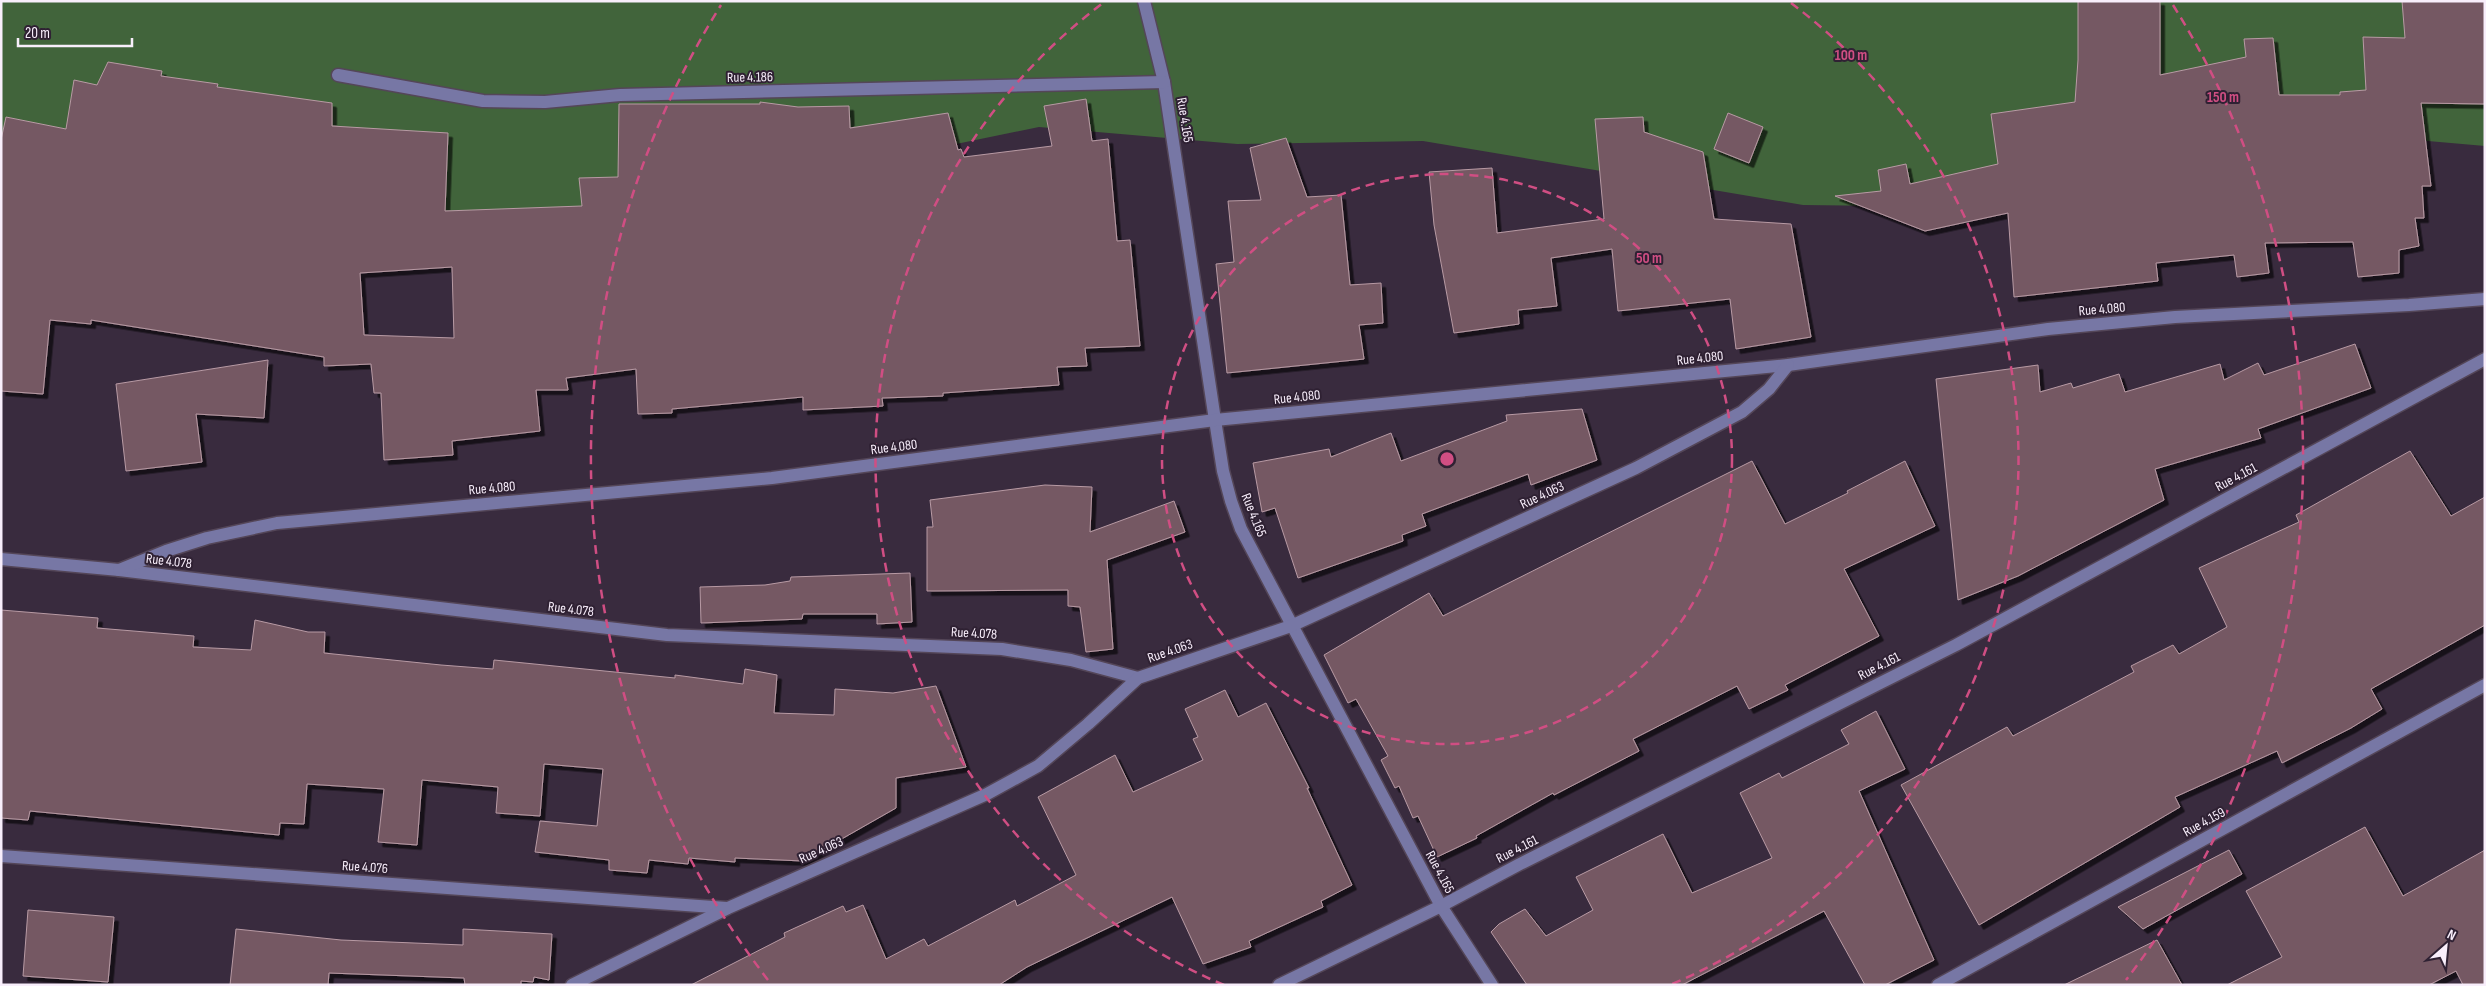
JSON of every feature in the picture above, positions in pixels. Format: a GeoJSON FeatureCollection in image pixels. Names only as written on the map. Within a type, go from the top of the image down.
{"type":"FeatureCollection","features":[{"type":"Feature","properties":{"kind":"street","name":"Rue 4.165"},"geometry":{"type":"LineString","coordinates":[[1144,1],[1164,82],[1223,470],[1234,510],[1241,529],[1291,626],[1441,906],[1492,985]]}},
{"type":"Feature","properties":{"kind":"street","name":"Rue 4.186"},"geometry":{"type":"LineString","coordinates":[[338,75],[483,101],[545,102],[620,95],[1164,82]]}},
{"type":"Feature","properties":{"kind":"street","name":"Rue 4.080"},"geometry":{"type":"LineString","coordinates":[[119,570],[182,546],[277,523],[772,478],[1215,420],[1788,364],[2048,329],[2165,318],[2485,299]]}},
{"type":"Feature","properties":{"kind":"street","name":"Rue 4.161"},"geometry":{"type":"LineString","coordinates":[[1279,985],[1441,906],[1520,864],[1956,645],[2485,359]]}},
{"type":"Feature","properties":{"kind":"street","name":"Rue 4.063"},"geometry":{"type":"LineString","coordinates":[[572,985],[728,908],[987,794],[1038,766],[1088,724],[1138,678],[1291,626],[1636,468],[1742,412],[1769,389],[1788,364]]}},
{"type":"Feature","properties":{"kind":"street","name":"Rue 4.078"},"geometry":{"type":"LineString","coordinates":[[1,559],[119,570],[667,635],[1002,649],[1071,660],[1138,678]]}},
{"type":"Feature","properties":{"kind":"street","name":"Rue 4.159"},"geometry":{"type":"LineString","coordinates":[[1938,985],[2485,685]]}},
{"type":"Feature","properties":{"kind":"street","name":"Rue 4.076"},"geometry":{"type":"LineString","coordinates":[[1,856],[728,908]]}},
{"type":"Feature","properties":{"kind":"green space"},"geometry":{"type":"Polygon","coordinates":[[[1,1],[2485,1],[2485,146],[2314,131],[2061,208],[1803,205],[1423,141],[1237,144],[1039,127],[518,234],[1,194],[1,1]]]}},
{"type":"Feature","properties":{"kind":"building"},"geometry":{"type":"Polygon","coordinates":[[[2078,1],[2160,1],[2160,75],[2246,57],[2244,39],[2273,38],[2279,95],[2340,95],[2340,92],[2366,90],[2363,37],[2405,38],[2402,1],[2485,1],[2485,104],[2421,103],[2431,186],[2422,186],[2424,218],[2415,218],[2419,246],[2399,250],[2399,273],[2358,277],[2353,242],[2265,243],[2269,273],[2237,277],[2234,255],[2156,263],[2158,281],[2014,297],[2008,213],[1925,231],[1835,196],[1881,191],[1878,170],[1906,164],[1910,184],[1998,164],[1991,114],[2075,102],[2078,60],[2078,1]]]}},
{"type":"Feature","properties":{"kind":"building"},"geometry":{"type":"Polygon","coordinates":[[[108,62],[162,71],[161,76],[218,84],[217,87],[332,103],[332,126],[448,133],[445,211],[582,206],[579,178],[618,177],[619,104],[760,104],[760,102],[798,107],[849,106],[850,128],[948,113],[958,150],[961,149],[964,157],[1052,146],[1044,106],[1086,99],[1092,141],[1108,139],[1117,241],[1130,240],[1140,346],[1085,348],[1087,366],[1057,367],[1059,385],[943,393],[943,396],[882,398],[883,406],[803,410],[803,397],[672,409],[672,413],[638,414],[636,369],[566,378],[568,390],[536,390],[540,431],[452,441],[453,455],[384,460],[381,393],[374,393],[371,364],[324,366],[324,357],[91,320],[91,324],[50,320],[43,394],[1,391],[1,140],[6,117],[66,129],[74,80],[97,85],[108,62]],[[452,267],[360,273],[364,335],[454,338],[452,267]]]}},
{"type":"Feature","properties":{"kind":"building"},"geometry":{"type":"Polygon","coordinates":[[[1728,113],[1763,127],[1749,163],[1714,149],[1728,113]]]}},
{"type":"Feature","properties":{"kind":"building"},"geometry":{"type":"Polygon","coordinates":[[[1643,117],[1644,132],[1703,152],[1714,219],[1791,224],[1811,337],[1736,349],[1730,299],[1618,311],[1612,249],[1551,258],[1557,306],[1518,310],[1519,324],[1454,333],[1434,225],[1429,172],[1492,168],[1497,233],[1604,219],[1595,119],[1643,117]]]}},
{"type":"Feature","properties":{"kind":"building"},"geometry":{"type":"Polygon","coordinates":[[[1286,138],[1307,197],[1341,195],[1350,285],[1381,283],[1383,323],[1359,325],[1364,359],[1227,373],[1216,264],[1234,262],[1228,201],[1261,200],[1250,148],[1286,138]]]}},
{"type":"Feature","properties":{"kind":"building"},"geometry":{"type":"Polygon","coordinates":[[[2355,344],[2371,388],[2258,429],[2261,438],[2155,469],[2164,500],[2018,576],[1958,600],[1936,379],[2038,365],[2040,392],[2071,383],[2073,388],[2119,374],[2125,392],[2220,364],[2224,380],[2258,363],[2264,375],[2355,344]]]}},
{"type":"Feature","properties":{"kind":"building"},"geometry":{"type":"Polygon","coordinates":[[[268,360],[264,418],[196,414],[202,462],[126,471],[116,384],[268,360]]]}},
{"type":"Feature","properties":{"kind":"building"},"geometry":{"type":"Polygon","coordinates":[[[1582,409],[1597,460],[1531,485],[1528,474],[1422,514],[1426,526],[1402,535],[1403,541],[1298,578],[1275,508],[1262,512],[1253,463],[1329,449],[1331,457],[1391,433],[1401,461],[1507,421],[1506,415],[1582,409]]]}},
{"type":"Feature","properties":{"kind":"building"},"geometry":{"type":"Polygon","coordinates":[[[2410,451],[2451,516],[2485,497],[2485,625],[2371,689],[2382,709],[2351,728],[2282,763],[2277,751],[2175,797],[2180,807],[1979,925],[1901,785],[2007,727],[2013,736],[2134,672],[2131,666],[2173,645],[2179,654],[2227,627],[2199,568],[2299,522],[2296,515],[2410,451]]]}},
{"type":"Feature","properties":{"kind":"building"},"geometry":{"type":"Polygon","coordinates":[[[1752,461],[1785,524],[1848,493],[1847,491],[1905,461],[1935,526],[1844,569],[1879,636],[1785,685],[1788,690],[1749,709],[1737,686],[1633,739],[1639,751],[1554,795],[1553,793],[1476,836],[1477,838],[1437,857],[1418,816],[1413,818],[1399,786],[1395,788],[1381,760],[1388,756],[1356,699],[1348,703],[1324,655],[1429,593],[1443,616],[1752,461]]]}},
{"type":"Feature","properties":{"kind":"building"},"geometry":{"type":"Polygon","coordinates":[[[1045,485],[1092,487],[1090,532],[1174,501],[1185,532],[1107,560],[1113,649],[1086,652],[1080,607],[1068,606],[1068,590],[927,591],[927,527],[933,527],[930,500],[1045,485]]]}},
{"type":"Feature","properties":{"kind":"building"},"geometry":{"type":"Polygon","coordinates":[[[910,573],[912,622],[877,624],[877,614],[803,614],[802,619],[701,623],[700,587],[765,585],[790,581],[791,577],[910,573]]]}},
{"type":"Feature","properties":{"kind":"building"},"geometry":{"type":"Polygon","coordinates":[[[1,610],[98,618],[97,628],[194,636],[193,647],[251,650],[255,620],[308,632],[325,632],[324,653],[441,665],[493,669],[494,660],[675,678],[675,675],[743,684],[745,669],[777,675],[774,713],[834,715],[835,689],[893,693],[936,686],[966,767],[896,778],[896,808],[803,861],[735,858],[735,862],[689,858],[688,864],[649,860],[647,873],[609,870],[609,860],[535,852],[540,821],[597,826],[603,769],[544,764],[540,816],[496,813],[498,787],[422,780],[417,845],[378,842],[384,789],[307,784],[304,824],[280,823],[279,835],[30,811],[28,820],[1,818],[1,610]]]}},
{"type":"Feature","properties":{"kind":"building"},"geometry":{"type":"Polygon","coordinates":[[[1225,690],[1238,717],[1266,703],[1309,788],[1307,788],[1352,885],[1321,901],[1323,907],[1249,941],[1251,947],[1203,964],[1172,897],[1027,967],[999,985],[691,985],[785,937],[784,933],[843,906],[846,912],[863,905],[886,959],[924,939],[928,946],[1015,900],[1017,906],[1076,875],[1038,797],[1115,755],[1133,792],[1203,760],[1193,739],[1198,737],[1185,709],[1225,690]]]}},
{"type":"Feature","properties":{"kind":"building"},"geometry":{"type":"Polygon","coordinates":[[[1876,711],[1905,769],[1859,791],[1934,960],[1885,985],[1865,985],[1824,911],[1682,985],[1527,985],[1491,932],[1499,924],[1525,909],[1546,936],[1593,910],[1576,877],[1663,834],[1692,893],[1772,858],[1740,793],[1779,773],[1782,778],[1849,744],[1841,730],[1876,711]]]}},
{"type":"Feature","properties":{"kind":"building"},"geometry":{"type":"Polygon","coordinates":[[[2365,827],[2403,896],[2485,850],[2485,985],[2463,985],[2456,971],[2429,985],[2227,985],[2282,957],[2246,891],[2365,827]]]}},
{"type":"Feature","properties":{"kind":"building"},"geometry":{"type":"Polygon","coordinates":[[[2229,850],[2242,874],[2143,929],[2118,907],[2229,850]]]}},
{"type":"Feature","properties":{"kind":"building"},"geometry":{"type":"Polygon","coordinates":[[[28,910],[114,917],[108,982],[23,976],[28,910]]]}},
{"type":"Feature","properties":{"kind":"building"},"geometry":{"type":"Polygon","coordinates":[[[236,929],[341,940],[463,945],[463,929],[552,934],[549,980],[534,977],[533,982],[521,981],[521,985],[465,985],[464,978],[329,973],[328,985],[230,985],[236,929]]]}},
{"type":"Feature","properties":{"kind":"building"},"geometry":{"type":"Polygon","coordinates":[[[2157,940],[2182,985],[2064,985],[2157,940]]]}}]}
